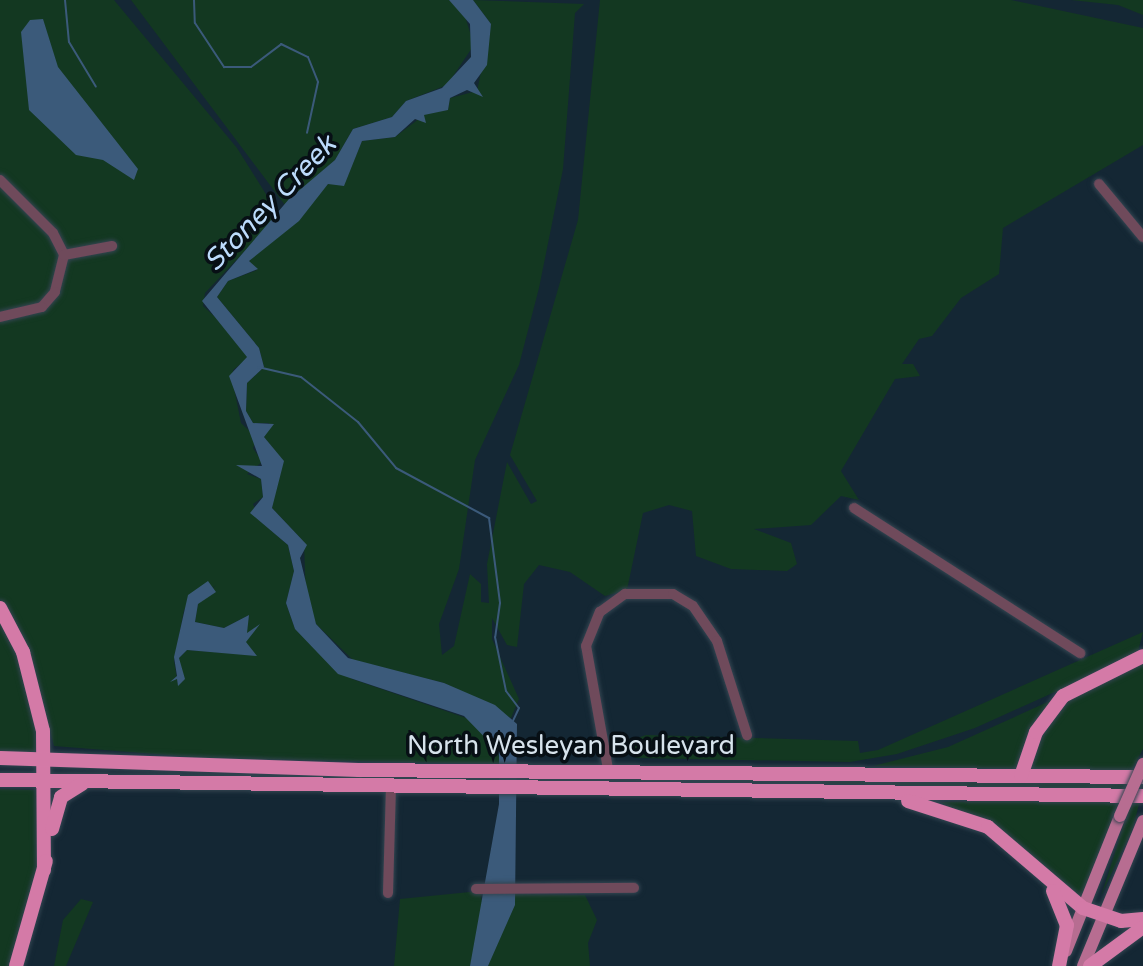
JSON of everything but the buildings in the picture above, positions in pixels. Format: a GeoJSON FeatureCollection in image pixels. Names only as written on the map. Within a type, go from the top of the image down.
{"type":"FeatureCollection","features":[{"type":"Feature","properties":{"kind":"highway"},"geometry":{"type":"LineString","coordinates":[[0,608],[28,667],[46,761],[44,870]]}},
{"type":"Feature","properties":{"kind":"highway"},"geometry":{"type":"LineString","coordinates":[[1021,776],[1036,732],[1063,696],[1143,656]]}},
{"type":"Feature","properties":{"kind":"highway","name":"North Wesleyan Boulevard"},"geometry":{"type":"LineString","coordinates":[[0,758],[474,778],[535,787],[1143,796]]}},
{"type":"Feature","properties":{"kind":"highway"},"geometry":{"type":"LineString","coordinates":[[277,768],[277,786]]}},
{"type":"Feature","properties":{"kind":"highway","name":"North Wesleyan Boulevard"},"geometry":{"type":"LineString","coordinates":[[0,780],[391,786],[537,769],[1143,777]]}},
{"type":"Feature","properties":{"kind":"highway"},"geometry":{"type":"LineString","coordinates":[[16,966],[61,797],[86,782]]}},
{"type":"Feature","properties":{"kind":"highway"},"geometry":{"type":"LineString","coordinates":[[860,794],[968,818],[1037,868],[1083,908],[1103,916],[1143,919]]}},
{"type":"Feature","properties":{"kind":"highway"},"geometry":{"type":"LineString","coordinates":[[1037,868],[1065,914],[1060,966]]}},
{"type":"Feature","properties":{"kind":"highway"},"geometry":{"type":"LineString","coordinates":[[1090,966],[1143,927]]}},
{"type":"Feature","properties":{"kind":"main road"},"geometry":{"type":"LineString","coordinates":[[1060,966],[1143,764]]}},
{"type":"Feature","properties":{"kind":"main road"},"geometry":{"type":"LineString","coordinates":[[1083,966],[1143,822]]}},
{"type":"Feature","properties":{"kind":"street"},"geometry":{"type":"LineString","coordinates":[[0,180],[53,233],[64,255],[55,292],[42,307],[0,317]]}},
{"type":"Feature","properties":{"kind":"street"},"geometry":{"type":"LineString","coordinates":[[1099,184],[1143,237]]}},
{"type":"Feature","properties":{"kind":"street"},"geometry":{"type":"LineString","coordinates":[[64,255],[112,246]]}},
{"type":"Feature","properties":{"kind":"street"},"geometry":{"type":"LineString","coordinates":[[854,508],[1080,653]]}},
{"type":"Feature","properties":{"kind":"street"},"geometry":{"type":"LineString","coordinates":[[608,769],[586,646],[600,612],[625,594],[673,594],[693,606],[717,641],[747,735]]}},
{"type":"Feature","properties":{"kind":"street"},"geometry":{"type":"LineString","coordinates":[[388,893],[391,786]]}},
{"type":"Feature","properties":{"kind":"street"},"geometry":{"type":"LineString","coordinates":[[476,889],[634,888]]}},
{"type":"Feature","properties":{"kind":"green space"},"geometry":{"type":"Polygon","coordinates":[[[0,0],[114,0],[237,148],[279,215],[205,293],[203,306],[234,334],[248,358],[233,370],[233,383],[241,423],[257,438],[253,448],[262,462],[247,474],[261,479],[263,497],[253,504],[260,521],[288,545],[294,571],[286,603],[295,629],[352,679],[469,719],[494,741],[501,764],[205,758],[54,746],[40,690],[0,602],[0,0]],[[216,585],[184,610],[174,661],[178,684],[179,658],[187,650],[255,655],[245,642],[249,615],[224,628],[195,622],[198,604],[216,585]]]}},
{"type":"Feature","properties":{"kind":"green space"},"geometry":{"type":"Polygon","coordinates":[[[131,0],[449,0],[464,13],[474,45],[447,85],[406,101],[392,117],[353,129],[335,160],[285,205],[131,0]]]}},
{"type":"Feature","properties":{"kind":"green space"},"geometry":{"type":"Polygon","coordinates":[[[473,0],[584,4],[575,13],[563,169],[539,288],[519,365],[475,460],[459,569],[439,624],[442,655],[454,646],[470,574],[481,584],[481,602],[489,603],[487,564],[507,462],[531,504],[537,501],[510,455],[578,220],[600,0],[1011,0],[1143,28],[1143,145],[1003,228],[999,274],[961,298],[932,336],[919,339],[902,364],[913,364],[920,376],[895,379],[841,471],[859,500],[841,496],[811,525],[754,529],[791,543],[797,564],[787,571],[731,569],[696,556],[692,511],[669,505],[643,513],[627,590],[605,596],[570,572],[539,565],[524,584],[517,647],[507,645],[492,618],[492,639],[519,699],[511,718],[444,683],[353,660],[316,624],[306,602],[304,542],[272,508],[280,458],[264,437],[269,423],[253,423],[246,411],[247,383],[264,367],[259,348],[217,297],[228,281],[257,270],[249,261],[328,184],[347,177],[362,141],[395,137],[428,112],[448,110],[450,98],[477,91],[491,24],[473,0]]]}},
{"type":"Feature","properties":{"kind":"green space"},"geometry":{"type":"Polygon","coordinates":[[[1071,0],[1143,0],[1143,15],[1118,5],[1071,0]]]}},
{"type":"Feature","properties":{"kind":"green space"},"geometry":{"type":"Polygon","coordinates":[[[0,615],[16,644],[42,753],[0,754],[0,615]]]}},
{"type":"Feature","properties":{"kind":"green space"},"geometry":{"type":"Polygon","coordinates":[[[1143,632],[1137,655],[975,728],[897,754],[850,762],[636,758],[628,751],[631,740],[646,735],[858,741],[860,753],[878,750],[1143,632]]]}},
{"type":"Feature","properties":{"kind":"green space"},"geometry":{"type":"Polygon","coordinates":[[[1143,659],[1143,749],[1131,771],[873,766],[948,747],[1143,659]]]}},
{"type":"Feature","properties":{"kind":"green space"},"geometry":{"type":"Polygon","coordinates":[[[632,779],[1127,780],[1123,790],[632,779]]]}},
{"type":"Feature","properties":{"kind":"green space"},"geometry":{"type":"Polygon","coordinates":[[[0,789],[37,790],[39,867],[11,966],[0,966],[0,789]]]}},
{"type":"Feature","properties":{"kind":"green space"},"geometry":{"type":"Polygon","coordinates":[[[1132,799],[1140,800],[1133,828],[1101,896],[1132,799]]]}},
{"type":"Feature","properties":{"kind":"green space"},"geometry":{"type":"Polygon","coordinates":[[[981,801],[1119,801],[1082,902],[941,802],[981,801]]]}},
{"type":"Feature","properties":{"kind":"green space"},"geometry":{"type":"Polygon","coordinates":[[[480,891],[484,912],[470,966],[394,966],[400,899],[480,891]]]}},
{"type":"Feature","properties":{"kind":"green space"},"geometry":{"type":"Polygon","coordinates":[[[515,894],[585,895],[597,920],[588,943],[590,966],[488,966],[515,894]]]}},
{"type":"Feature","properties":{"kind":"green space"},"geometry":{"type":"Polygon","coordinates":[[[81,899],[93,902],[66,966],[54,966],[63,920],[81,899]]]}},
{"type":"Feature","properties":{"kind":"water"},"geometry":{"type":"Polygon","coordinates":[[[449,0],[473,0],[491,24],[487,65],[474,83],[483,97],[467,90],[450,98],[448,110],[424,115],[426,123],[415,119],[395,137],[362,141],[344,186],[328,184],[299,221],[249,261],[258,269],[228,281],[217,297],[259,348],[264,367],[247,383],[246,411],[253,423],[274,424],[264,437],[284,461],[272,508],[307,545],[300,558],[316,624],[348,658],[444,683],[495,705],[517,724],[515,905],[488,966],[470,966],[499,804],[499,752],[464,716],[338,674],[295,629],[286,603],[294,571],[288,545],[250,513],[263,497],[261,479],[236,465],[262,466],[229,376],[247,357],[202,301],[289,199],[335,160],[353,129],[392,117],[406,101],[442,88],[471,57],[470,24],[449,0]]]}},
{"type":"Feature","properties":{"kind":"water"},"geometry":{"type":"Polygon","coordinates":[[[43,19],[58,67],[138,169],[134,180],[103,160],[76,155],[29,110],[21,32],[30,20],[43,19]]]}},
{"type":"Feature","properties":{"kind":"water"},"geometry":{"type":"Polygon","coordinates":[[[208,581],[216,592],[198,604],[195,622],[224,628],[249,615],[247,633],[260,624],[246,642],[257,656],[187,650],[179,658],[185,679],[178,686],[177,679],[170,682],[177,676],[174,657],[188,595],[208,581]]]}},
{"type":"Feature","properties":{"kind":"waterway"},"geometry":{"type":"LineString","coordinates":[[65,0],[69,42],[96,87]]}},
{"type":"Feature","properties":{"kind":"waterway","name":"Stoney Creek"},"geometry":{"type":"LineString","coordinates":[[194,0],[195,23],[224,67],[251,67],[281,44],[308,57],[318,82],[307,133]]}},
{"type":"Feature","properties":{"kind":"waterway"},"geometry":{"type":"LineString","coordinates":[[258,367],[301,377],[358,422],[396,468],[489,518],[500,603],[495,637],[506,691],[519,708],[513,721]]}}]}
